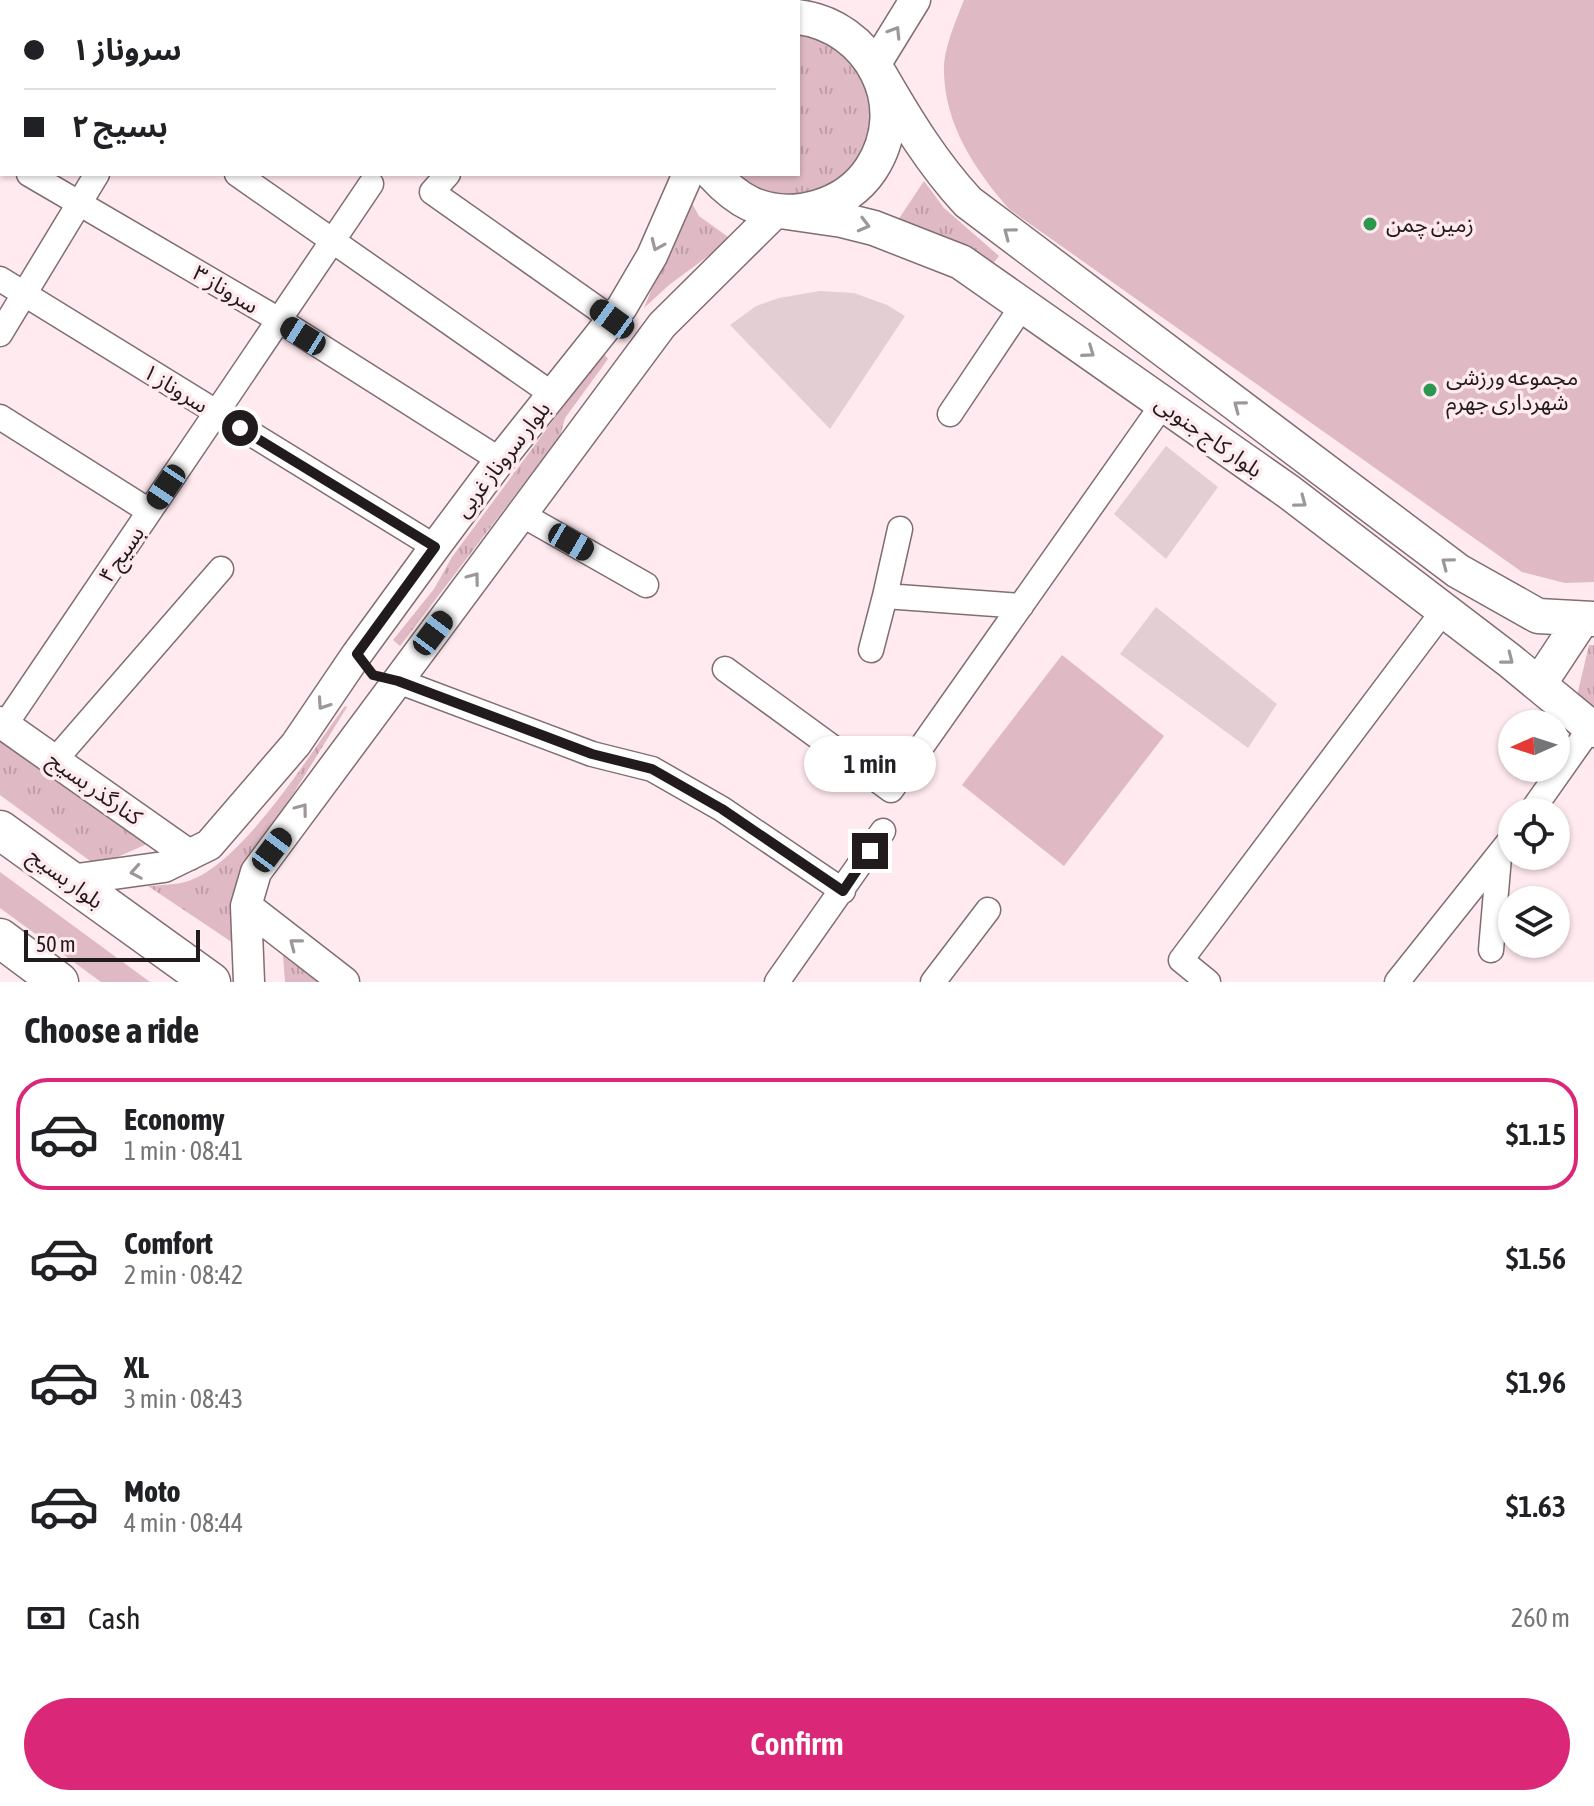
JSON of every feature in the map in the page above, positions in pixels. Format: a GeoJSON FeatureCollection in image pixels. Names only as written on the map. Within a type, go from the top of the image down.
{"type":"FeatureCollection","features":[{"type":"Feature","properties":{"kind":"main road","name":"بلوار کاج جنوبی"},"geometry":{"type":"LineString","coordinates":[[800,17],[839,29],[859,45],[913,133],[942,174],[968,202],[1458,571],[1538,616],[1588,619]]}},
{"type":"Feature","properties":{"kind":"main road"},"geometry":{"type":"LineString","coordinates":[[782,212],[820,208],[849,193],[871,169],[885,139],[886,129],[887,107],[877,70]]}},
{"type":"Feature","properties":{"kind":"main road","name":"بلوار کاج جنوبی"},"geometry":{"type":"LineString","coordinates":[[715,176],[729,191],[751,204],[782,212],[842,220],[888,233],[961,262],[1289,492],[1592,728]]}},
{"type":"Feature","properties":{"kind":"main road"},"geometry":{"type":"LineString","coordinates":[[1019,302],[1044,259]]}},
{"type":"Feature","properties":{"kind":"main road"},"geometry":{"type":"LineString","coordinates":[[1539,684],[1588,619]]}},
{"type":"Feature","properties":{"kind":"main road","name":"بلوار بسیج"},"geometry":{"type":"LineString","coordinates":[[0,830],[211,982]]}},
{"type":"Feature","properties":{"kind":"main road"},"geometry":{"type":"LineString","coordinates":[[0,938],[59,982]]}},
{"type":"Feature","properties":{"kind":"street"},"geometry":{"type":"LineString","coordinates":[[877,70],[915,0]]}},
{"type":"Feature","properties":{"kind":"street","name":"سروناز ۳"},"geometry":{"type":"LineString","coordinates":[[33,176],[279,320],[500,460]]}},
{"type":"Feature","properties":{"kind":"street"},"geometry":{"type":"LineString","coordinates":[[0,334],[96,176]]}},
{"type":"Feature","properties":{"kind":"street"},"geometry":{"type":"LineString","coordinates":[[242,176],[552,394]]}},
{"type":"Feature","properties":{"kind":"street"},"geometry":{"type":"LineString","coordinates":[[446,176],[432,192],[612,319],[630,327],[645,347]]}},
{"type":"Feature","properties":{"kind":"street","name":"بلوار سروناز غربی"},"geometry":{"type":"LineString","coordinates":[[70,880],[164,867],[209,845],[296,744],[435,547],[612,319],[652,256],[687,176]]}},
{"type":"Feature","properties":{"kind":"street","name":"بسیج ۴"},"geometry":{"type":"LineString","coordinates":[[2,723],[371,184]]}},
{"type":"Feature","properties":{"kind":"street"},"geometry":{"type":"LineString","coordinates":[[249,982],[246,906],[256,872],[662,325],[782,212]]}},
{"type":"Feature","properties":{"kind":"street","name":"سروناز ۱"},"geometry":{"type":"LineString","coordinates":[[0,279],[435,547]]}},
{"type":"Feature","properties":{"kind":"street"},"geometry":{"type":"LineString","coordinates":[[950,414],[1019,302]]}},
{"type":"Feature","properties":{"kind":"street"},"geometry":{"type":"LineString","coordinates":[[725,669],[891,790],[1163,404]]}},
{"type":"Feature","properties":{"kind":"street"},"geometry":{"type":"LineString","coordinates":[[0,417],[149,511]]}},
{"type":"Feature","properties":{"kind":"street"},"geometry":{"type":"LineString","coordinates":[[521,514],[646,585]]}},
{"type":"Feature","properties":{"kind":"street"},"geometry":{"type":"LineString","coordinates":[[871,650],[900,529]]}},
{"type":"Feature","properties":{"kind":"street"},"geometry":{"type":"LineString","coordinates":[[55,760],[221,569]]}},
{"type":"Feature","properties":{"kind":"street"},"geometry":{"type":"LineString","coordinates":[[885,596],[1021,606]]}},
{"type":"Feature","properties":{"kind":"street"},"geometry":{"type":"LineString","coordinates":[[1208,982],[1181,960],[1444,610]]}},
{"type":"Feature","properties":{"kind":"street"},"geometry":{"type":"LineString","coordinates":[[357,654],[373,675],[398,681],[592,754],[652,769],[722,809],[843,891]]}},
{"type":"Feature","properties":{"kind":"street","name":"کنارگذر بسیج"},"geometry":{"type":"LineString","coordinates":[[2,723],[189,855]]}},
{"type":"Feature","properties":{"kind":"street"},"geometry":{"type":"LineString","coordinates":[[1541,798],[1592,728]]}},
{"type":"Feature","properties":{"kind":"street"},"geometry":{"type":"LineString","coordinates":[[777,982],[883,831]]}},
{"type":"Feature","properties":{"kind":"street"},"geometry":{"type":"LineString","coordinates":[[1397,982],[1498,858]]}},
{"type":"Feature","properties":{"kind":"street"},"geometry":{"type":"LineString","coordinates":[[1491,950],[1503,870]]}},
{"type":"Feature","properties":{"kind":"street"},"geometry":{"type":"LineString","coordinates":[[246,906],[344,982]]}},
{"type":"Feature","properties":{"kind":"street"},"geometry":{"type":"LineString","coordinates":[[933,982],[988,910]]}},
{"type":"Feature","properties":{"kind":"green space","name":"مجموعه ورزشی شهرداری جهرم"},"geometry":{"type":"Polygon","coordinates":[[[964,0],[1594,0],[1594,582],[1565,583],[1522,572],[1009,209],[964,146],[946,92],[946,54],[964,0]]]}},
{"type":"Feature","properties":{"kind":"green space"},"geometry":{"type":"Polygon","coordinates":[[[800,32],[836,46],[860,72],[867,92],[870,114],[860,156],[848,173],[832,187],[809,197],[760,195],[729,176],[800,176],[800,32]]]}},
{"type":"Feature","properties":{"kind":"green space"},"geometry":{"type":"Polygon","coordinates":[[[924,181],[944,208],[999,256],[991,266],[896,223],[924,181]]]}},
{"type":"Feature","properties":{"kind":"green space"},"geometry":{"type":"Polygon","coordinates":[[[689,198],[699,216],[731,239],[669,285],[644,308],[689,198]]]}},
{"type":"Feature","properties":{"kind":"green space"},"geometry":{"type":"Polygon","coordinates":[[[603,353],[608,359],[565,418],[560,436],[400,646],[393,640],[434,589],[452,557],[603,353]]]}},
{"type":"Feature","properties":{"kind":"green space"},"geometry":{"type":"Polygon","coordinates":[[[1589,645],[1594,645],[1594,711],[1576,700],[1589,645]]]}},
{"type":"Feature","properties":{"kind":"green space"},"geometry":{"type":"Polygon","coordinates":[[[1062,655],[1164,736],[1064,866],[962,785],[1062,655]]]}},
{"type":"Feature","properties":{"kind":"green space"},"geometry":{"type":"Polygon","coordinates":[[[345,706],[269,833],[248,953],[148,886],[185,882],[207,872],[229,855],[273,806],[345,706]]]}},
{"type":"Feature","properties":{"kind":"green space"},"geometry":{"type":"Polygon","coordinates":[[[0,739],[147,844],[97,866],[0,795],[0,739]]]}},
{"type":"Feature","properties":{"kind":"green space"},"geometry":{"type":"Polygon","coordinates":[[[0,872],[150,982],[101,982],[0,908],[0,872]]]}},
{"type":"Feature","properties":{"kind":"green space"},"geometry":{"type":"Polygon","coordinates":[[[281,928],[351,982],[285,982],[281,928]]]}},
{"type":"Feature","properties":{"kind":"building"},"geometry":{"type":"Polygon","coordinates":[[[820,291],[854,293],[887,305],[905,316],[830,429],[730,325],[756,306],[779,298],[820,291]]]}},
{"type":"Feature","properties":{"kind":"building"},"geometry":{"type":"Polygon","coordinates":[[[1166,446],[1218,487],[1166,559],[1114,514],[1166,446]]]}},
{"type":"Feature","properties":{"kind":"building"},"geometry":{"type":"Polygon","coordinates":[[[1156,607],[1277,704],[1248,748],[1120,654],[1156,607]]]}},
{"type":"Feature","properties":{"kind":"place","name":"زمین چمن"},"geometry":{"type":"Point","coordinates":[1370,224]}},
{"type":"Feature","properties":{"kind":"place","name":"مجموعه ورزشی شهرداری جهرم"},"geometry":{"type":"Point","coordinates":[1430,390]}},
{"type":"Feature","properties":{"kind":"route"},"geometry":{"type":"LineString","coordinates":[[240,428],[435,547],[357,654],[373,675],[398,681],[592,754],[652,769],[722,809],[843,891],[870,851]]}}]}
